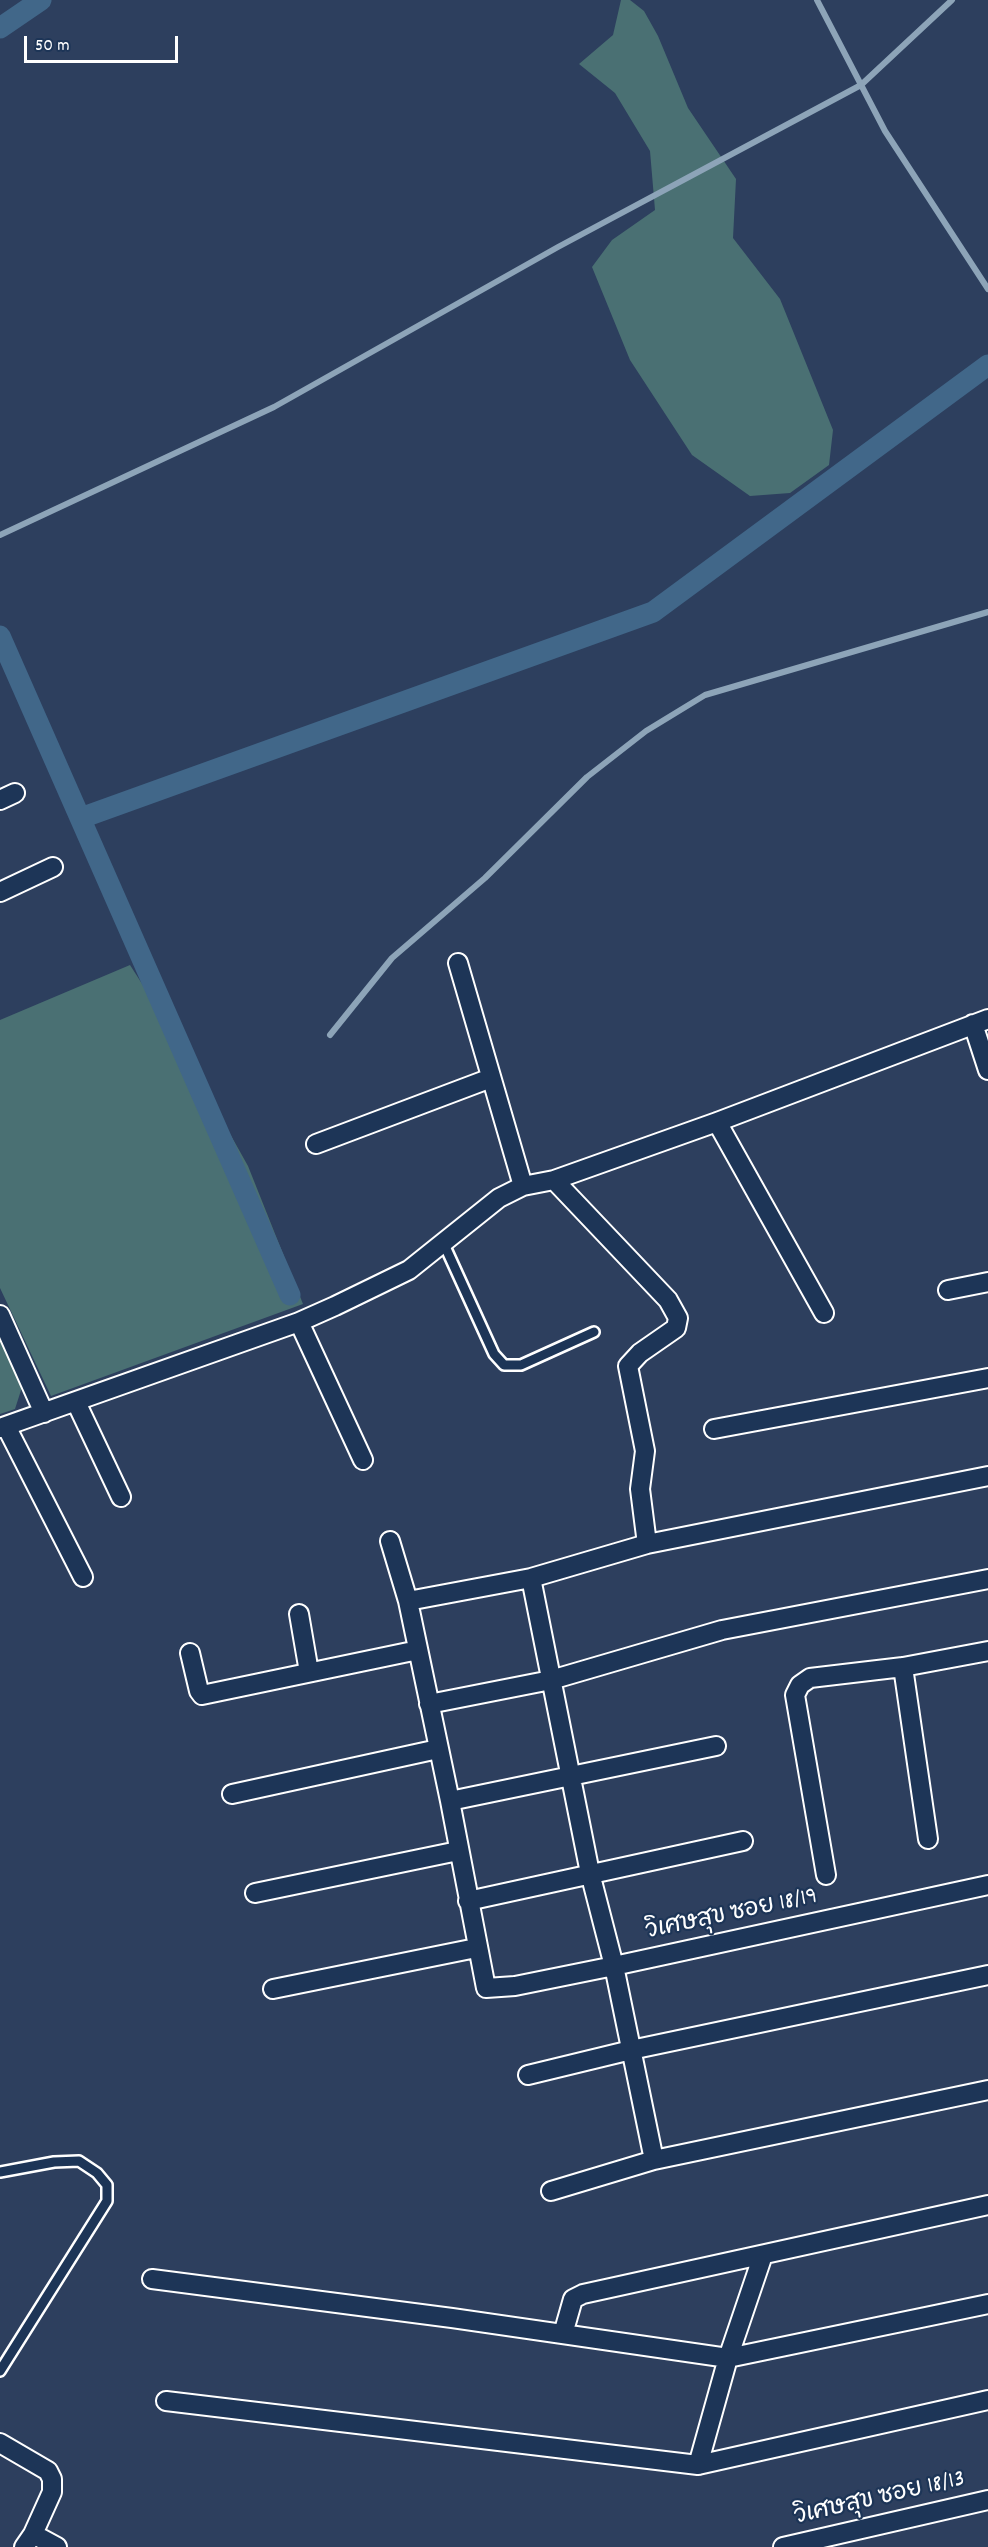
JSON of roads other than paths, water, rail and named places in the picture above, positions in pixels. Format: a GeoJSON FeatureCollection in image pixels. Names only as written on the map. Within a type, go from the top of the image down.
{"type":"FeatureCollection","features":[{"type":"Feature","properties":{"kind":"street"},"geometry":{"type":"LineString","coordinates":[[0,892],[53,867]]}},
{"type":"Feature","properties":{"kind":"street"},"geometry":{"type":"LineString","coordinates":[[458,963],[524,1186]]}},
{"type":"Feature","properties":{"kind":"street"},"geometry":{"type":"LineString","coordinates":[[83,1577],[3,1427],[298,1322],[409,1270],[499,1198],[524,1186],[554,1180],[717,1122],[980,1022],[988,1070]]}},
{"type":"Feature","properties":{"kind":"street"},"geometry":{"type":"LineString","coordinates":[[316,1144],[491,1078]]}},
{"type":"Feature","properties":{"kind":"street"},"geometry":{"type":"LineString","coordinates":[[717,1122],[824,1313]]}},
{"type":"Feature","properties":{"kind":"street"},"geometry":{"type":"LineString","coordinates":[[554,1180],[668,1300],[678,1318],[676,1328],[640,1353],[628,1366],[645,1451],[640,1489],[647,1544]]}},
{"type":"Feature","properties":{"kind":"street"},"geometry":{"type":"LineString","coordinates":[[948,1290],[988,1282]]}},
{"type":"Feature","properties":{"kind":"street"},"geometry":{"type":"LineString","coordinates":[[0,1315],[44,1413]]}},
{"type":"Feature","properties":{"kind":"street"},"geometry":{"type":"LineString","coordinates":[[298,1322],[363,1460]]}},
{"type":"Feature","properties":{"kind":"street"},"geometry":{"type":"LineString","coordinates":[[714,1428],[988,1378]]}},
{"type":"Feature","properties":{"kind":"street"},"geometry":{"type":"LineString","coordinates":[[76,1401],[121,1497]]}},
{"type":"Feature","properties":{"kind":"street"},"geometry":{"type":"LineString","coordinates":[[408,1601],[531,1578],[647,1544],[988,1476]]}},
{"type":"Feature","properties":{"kind":"street"},"geometry":{"type":"LineString","coordinates":[[273,1989],[476,1948],[450,1801],[408,1601],[390,1541]]}},
{"type":"Feature","properties":{"kind":"street"},"geometry":{"type":"LineString","coordinates":[[531,1578],[590,1873],[614,1966],[654,2160]]}},
{"type":"Feature","properties":{"kind":"street"},"geometry":{"type":"LineString","coordinates":[[429,1704],[551,1680],[722,1630],[988,1579]]}},
{"type":"Feature","properties":{"kind":"street"},"geometry":{"type":"LineString","coordinates":[[300,1614],[309,1672]]}},
{"type":"Feature","properties":{"kind":"street"},"geometry":{"type":"LineString","coordinates":[[190,1653],[202,1695],[418,1650]]}},
{"type":"Feature","properties":{"kind":"street"},"geometry":{"type":"LineString","coordinates":[[826,1875],[795,1695],[800,1685],[810,1678],[903,1666],[988,1650]]}},
{"type":"Feature","properties":{"kind":"street"},"geometry":{"type":"LineString","coordinates":[[903,1666],[928,1839]]}},
{"type":"Feature","properties":{"kind":"street"},"geometry":{"type":"LineString","coordinates":[[450,1801],[716,1746]]}},
{"type":"Feature","properties":{"kind":"street"},"geometry":{"type":"LineString","coordinates":[[232,1794],[438,1749]]}},
{"type":"Feature","properties":{"kind":"street"},"geometry":{"type":"LineString","coordinates":[[468,1901],[743,1841]]}},
{"type":"Feature","properties":{"kind":"street"},"geometry":{"type":"LineString","coordinates":[[255,1893],[458,1851]]}},
{"type":"Feature","properties":{"kind":"street","name":"วิเศษสุข ซอย 18/19"},"geometry":{"type":"LineString","coordinates":[[476,1948],[486,1988],[515,1986],[988,1885]]}},
{"type":"Feature","properties":{"kind":"street"},"geometry":{"type":"LineString","coordinates":[[528,2075],[631,2050],[988,1975]]}},
{"type":"Feature","properties":{"kind":"street"},"geometry":{"type":"LineString","coordinates":[[551,2191],[654,2160],[988,2090]]}},
{"type":"Feature","properties":{"kind":"street"},"geometry":{"type":"LineString","coordinates":[[562,2334],[573,2299],[583,2294],[988,2205]]}},
{"type":"Feature","properties":{"kind":"street"},"geometry":{"type":"LineString","coordinates":[[698,2465],[728,2358],[763,2255]]}},
{"type":"Feature","properties":{"kind":"street"},"geometry":{"type":"LineString","coordinates":[[152,2279],[728,2358],[988,2304]]}},
{"type":"Feature","properties":{"kind":"street"},"geometry":{"type":"LineString","coordinates":[[166,2402],[698,2465],[988,2400]]}},
{"type":"Feature","properties":{"kind":"street"},"geometry":{"type":"LineString","coordinates":[[0,2443],[48,2470],[52,2479],[52,2492],[28,2540],[57,2547]]}},
{"type":"Feature","properties":{"kind":"street","name":"วิเศษสุข ซอย 18/13"},"geometry":{"type":"LineString","coordinates":[[783,2547],[988,2500]]}},
{"type":"Feature","properties":{"kind":"lane"},"geometry":{"type":"LineString","coordinates":[[443,1242],[494,1354],[504,1365],[521,1365],[594,1332]]}},
{"type":"Feature","properties":{"kind":"lane"},"geometry":{"type":"LineString","coordinates":[[0,2172],[54,2162],[79,2161],[97,2173],[107,2185],[107,2202],[0,2371]]}},
{"type":"Feature","properties":{"kind":"waterway"},"geometry":{"type":"LineString","coordinates":[[0,28],[41,0]]}},
{"type":"Feature","properties":{"kind":"waterway"},"geometry":{"type":"LineString","coordinates":[[817,0],[885,131],[988,289]]}},
{"type":"Feature","properties":{"kind":"waterway"},"geometry":{"type":"LineString","coordinates":[[0,535],[274,407],[558,247],[861,85],[952,0]]}},
{"type":"Feature","properties":{"kind":"waterway"},"geometry":{"type":"LineString","coordinates":[[81,818],[653,612],[988,365]]}},
{"type":"Feature","properties":{"kind":"waterway"},"geometry":{"type":"LineString","coordinates":[[330,1035],[392,958],[485,878],[587,777],[646,731],[705,695],[988,612]]}},
{"type":"Feature","properties":{"kind":"waterway"},"geometry":{"type":"LineString","coordinates":[[0,636],[290,1295]]}}]}
